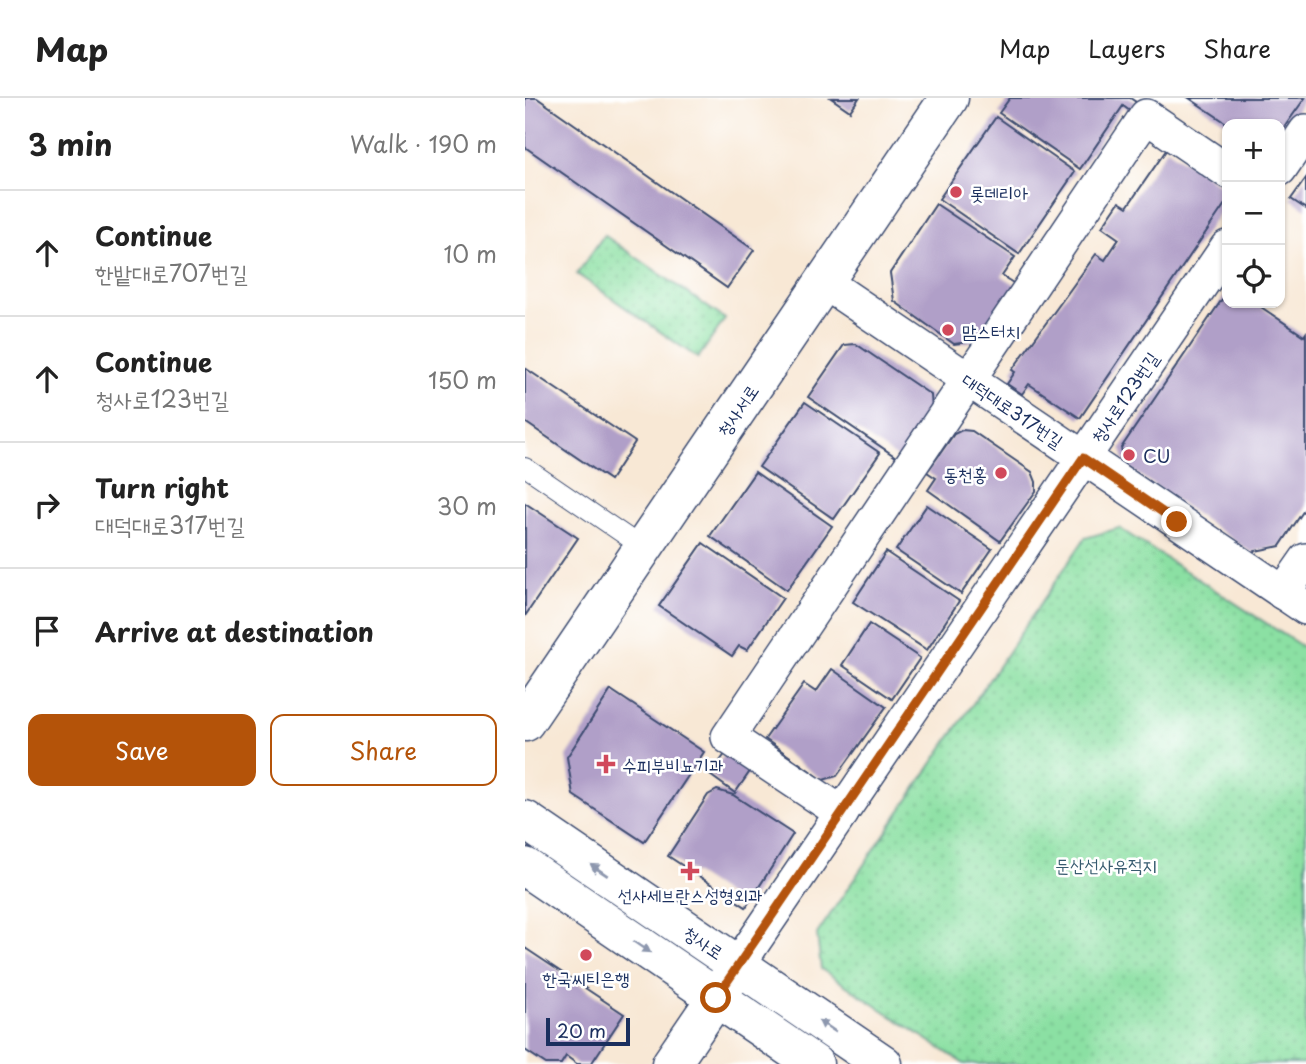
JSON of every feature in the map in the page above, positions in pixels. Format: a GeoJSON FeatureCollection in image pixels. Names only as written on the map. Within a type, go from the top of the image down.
{"type":"FeatureCollection","features":[{"type":"Feature","properties":{"kind":"street","name":"청사서로"},"geometry":{"type":"LineString","coordinates":[[525,722],[949,98]]}},
{"type":"Feature","properties":{"kind":"street"},"geometry":{"type":"LineString","coordinates":[[842,813],[728,737],[1146,116],[1222,168]]}},
{"type":"Feature","properties":{"kind":"street"},"geometry":{"type":"LineString","coordinates":[[1285,162],[1306,131]]}},
{"type":"Feature","properties":{"kind":"street","name":"청사로123번길"},"geometry":{"type":"LineString","coordinates":[[738,965],[1222,254]]}},
{"type":"Feature","properties":{"kind":"street","name":"대덕대로317번길"},"geometry":{"type":"LineString","coordinates":[[824,282],[1295,601]]}},
{"type":"Feature","properties":{"kind":"street"},"geometry":{"type":"LineString","coordinates":[[1295,601],[1306,559]]}},
{"type":"Feature","properties":{"kind":"street","name":"청사로"},"geometry":{"type":"LineString","coordinates":[[525,820],[883,1064]]}},
{"type":"Feature","properties":{"kind":"street"},"geometry":{"type":"LineString","coordinates":[[525,867],[814,1064]]}},
{"type":"Feature","properties":{"kind":"street"},"geometry":{"type":"LineString","coordinates":[[671,1064],[738,965]]}},
{"type":"Feature","properties":{"kind":"lane"},"geometry":{"type":"LineString","coordinates":[[525,467],[642,547]]}},
{"type":"Feature","properties":{"kind":"green space"},"geometry":{"type":"Polygon","coordinates":[[[604,235],[725,319],[698,358],[577,274],[604,235]]]}},
{"type":"Feature","properties":{"kind":"green space","name":"둔산선사유적지"},"geometry":{"type":"Polygon","coordinates":[[[1119,528],[1306,649],[1306,1064],[964,1064],[821,969],[817,934],[1085,538],[1119,528]]]}},
{"type":"Feature","properties":{"kind":"building"},"geometry":{"type":"Polygon","coordinates":[[[525,98],[537,98],[754,250],[727,288],[525,147],[525,98]]]}},
{"type":"Feature","properties":{"kind":"building"},"geometry":{"type":"Polygon","coordinates":[[[831,98],[859,98],[850,111],[831,98]]]}},
{"type":"Feature","properties":{"kind":"building"},"geometry":{"type":"Polygon","coordinates":[[[1010,98],[1130,98],[1136,102],[1130,111],[1123,106],[1080,169],[999,113],[1010,98]]]}},
{"type":"Feature","properties":{"kind":"building"},"geometry":{"type":"Polygon","coordinates":[[[1189,98],[1305,98],[1285,126],[1285,119],[1222,120],[1189,98]]]}},
{"type":"Feature","properties":{"kind":"building"},"geometry":{"type":"Polygon","coordinates":[[[996,117],[1075,172],[1019,254],[939,199],[996,117]]]}},
{"type":"Feature","properties":{"kind":"building"},"geometry":{"type":"Polygon","coordinates":[[[1167,149],[1222,187],[1222,208],[1080,418],[1029,384],[1022,394],[1007,384],[1015,372],[1012,370],[1096,254],[1105,260],[1119,239],[1102,227],[1119,202],[1127,207],[1167,149]]]}},
{"type":"Feature","properties":{"kind":"building"},"geometry":{"type":"Polygon","coordinates":[[[1306,178],[1306,209],[1291,199],[1306,178]]]}},
{"type":"Feature","properties":{"kind":"building"},"geometry":{"type":"Polygon","coordinates":[[[936,204],[1015,257],[1002,276],[1018,286],[982,340],[954,344],[894,301],[890,273],[936,204]]]}},
{"type":"Feature","properties":{"kind":"building"},"geometry":{"type":"Polygon","coordinates":[[[1222,299],[1222,308],[1262,308],[1304,336],[1306,333],[1306,507],[1280,546],[1251,552],[1125,465],[1121,448],[1222,299]]]}},
{"type":"Feature","properties":{"kind":"building"},"geometry":{"type":"Polygon","coordinates":[[[856,344],[931,395],[932,410],[899,459],[808,397],[844,345],[856,344]]]}},
{"type":"Feature","properties":{"kind":"building"},"geometry":{"type":"Polygon","coordinates":[[[525,368],[635,442],[610,480],[525,422],[525,368]]]}},
{"type":"Feature","properties":{"kind":"building"},"geometry":{"type":"Polygon","coordinates":[[[805,402],[880,453],[834,519],[759,467],[805,402]]]}},
{"type":"Feature","properties":{"kind":"building"},"geometry":{"type":"Polygon","coordinates":[[[962,430],[972,431],[1032,472],[1036,482],[1036,491],[1000,541],[928,490],[936,478],[927,472],[954,434],[962,430]]]}},
{"type":"Feature","properties":{"kind":"building"},"geometry":{"type":"Polygon","coordinates":[[[755,472],[832,526],[787,590],[710,536],[755,472]]]}},
{"type":"Feature","properties":{"kind":"building"},"geometry":{"type":"Polygon","coordinates":[[[525,503],[578,538],[525,616],[525,503]]]}},
{"type":"Feature","properties":{"kind":"building"},"geometry":{"type":"Polygon","coordinates":[[[927,505],[992,549],[961,594],[896,550],[927,505]]]}},
{"type":"Feature","properties":{"kind":"building"},"geometry":{"type":"Polygon","coordinates":[[[703,543],[783,598],[747,650],[739,646],[732,656],[659,606],[703,543]]]}},
{"type":"Feature","properties":{"kind":"building"},"geometry":{"type":"Polygon","coordinates":[[[886,552],[959,601],[927,650],[853,602],[886,552]]]}},
{"type":"Feature","properties":{"kind":"building"},"geometry":{"type":"Polygon","coordinates":[[[869,624],[920,658],[892,699],[842,665],[869,624]]]}},
{"type":"Feature","properties":{"kind":"building"},"geometry":{"type":"Polygon","coordinates":[[[832,669],[886,707],[837,776],[823,780],[765,739],[804,684],[816,692],[832,669]]]}},
{"type":"Feature","properties":{"kind":"building"},"geometry":{"type":"Polygon","coordinates":[[[611,690],[704,752],[644,842],[573,795],[567,757],[611,690]]]}},
{"type":"Feature","properties":{"kind":"building"},"geometry":{"type":"Polygon","coordinates":[[[728,750],[753,767],[735,793],[710,775],[728,750]]]}},
{"type":"Feature","properties":{"kind":"building"},"geometry":{"type":"Polygon","coordinates":[[[717,790],[733,795],[793,834],[746,907],[668,856],[708,795],[717,790]]]}},
{"type":"Feature","properties":{"kind":"building"},"geometry":{"type":"Polygon","coordinates":[[[525,948],[624,1014],[591,1064],[577,1064],[566,1056],[561,1064],[546,1064],[525,1050],[525,948]]]}},
{"type":"Feature","properties":{"kind":"place","name":"롯데리아"},"geometry":{"type":"Point","coordinates":[956,192]}},
{"type":"Feature","properties":{"kind":"place","name":"맘스터치"},"geometry":{"type":"Point","coordinates":[948,330]}},
{"type":"Feature","properties":{"kind":"place","name":"CU"},"geometry":{"type":"Point","coordinates":[1129,455]}},
{"type":"Feature","properties":{"kind":"place","name":"동천홍"},"geometry":{"type":"Point","coordinates":[1001,473]}},
{"type":"Feature","properties":{"kind":"place","name":"수피부비뇨기과"},"geometry":{"type":"Point","coordinates":[606,764]}},
{"type":"Feature","properties":{"kind":"place","name":"선사세브란스성형외과"},"geometry":{"type":"Point","coordinates":[690,871]}},
{"type":"Feature","properties":{"kind":"place","name":"한국씨티은행"},"geometry":{"type":"Point","coordinates":[586,955]}},
{"type":"Feature","properties":{"kind":"route"},"geometry":{"type":"LineString","coordinates":[[716,998],[1083,458],[1177,522]]}}]}
